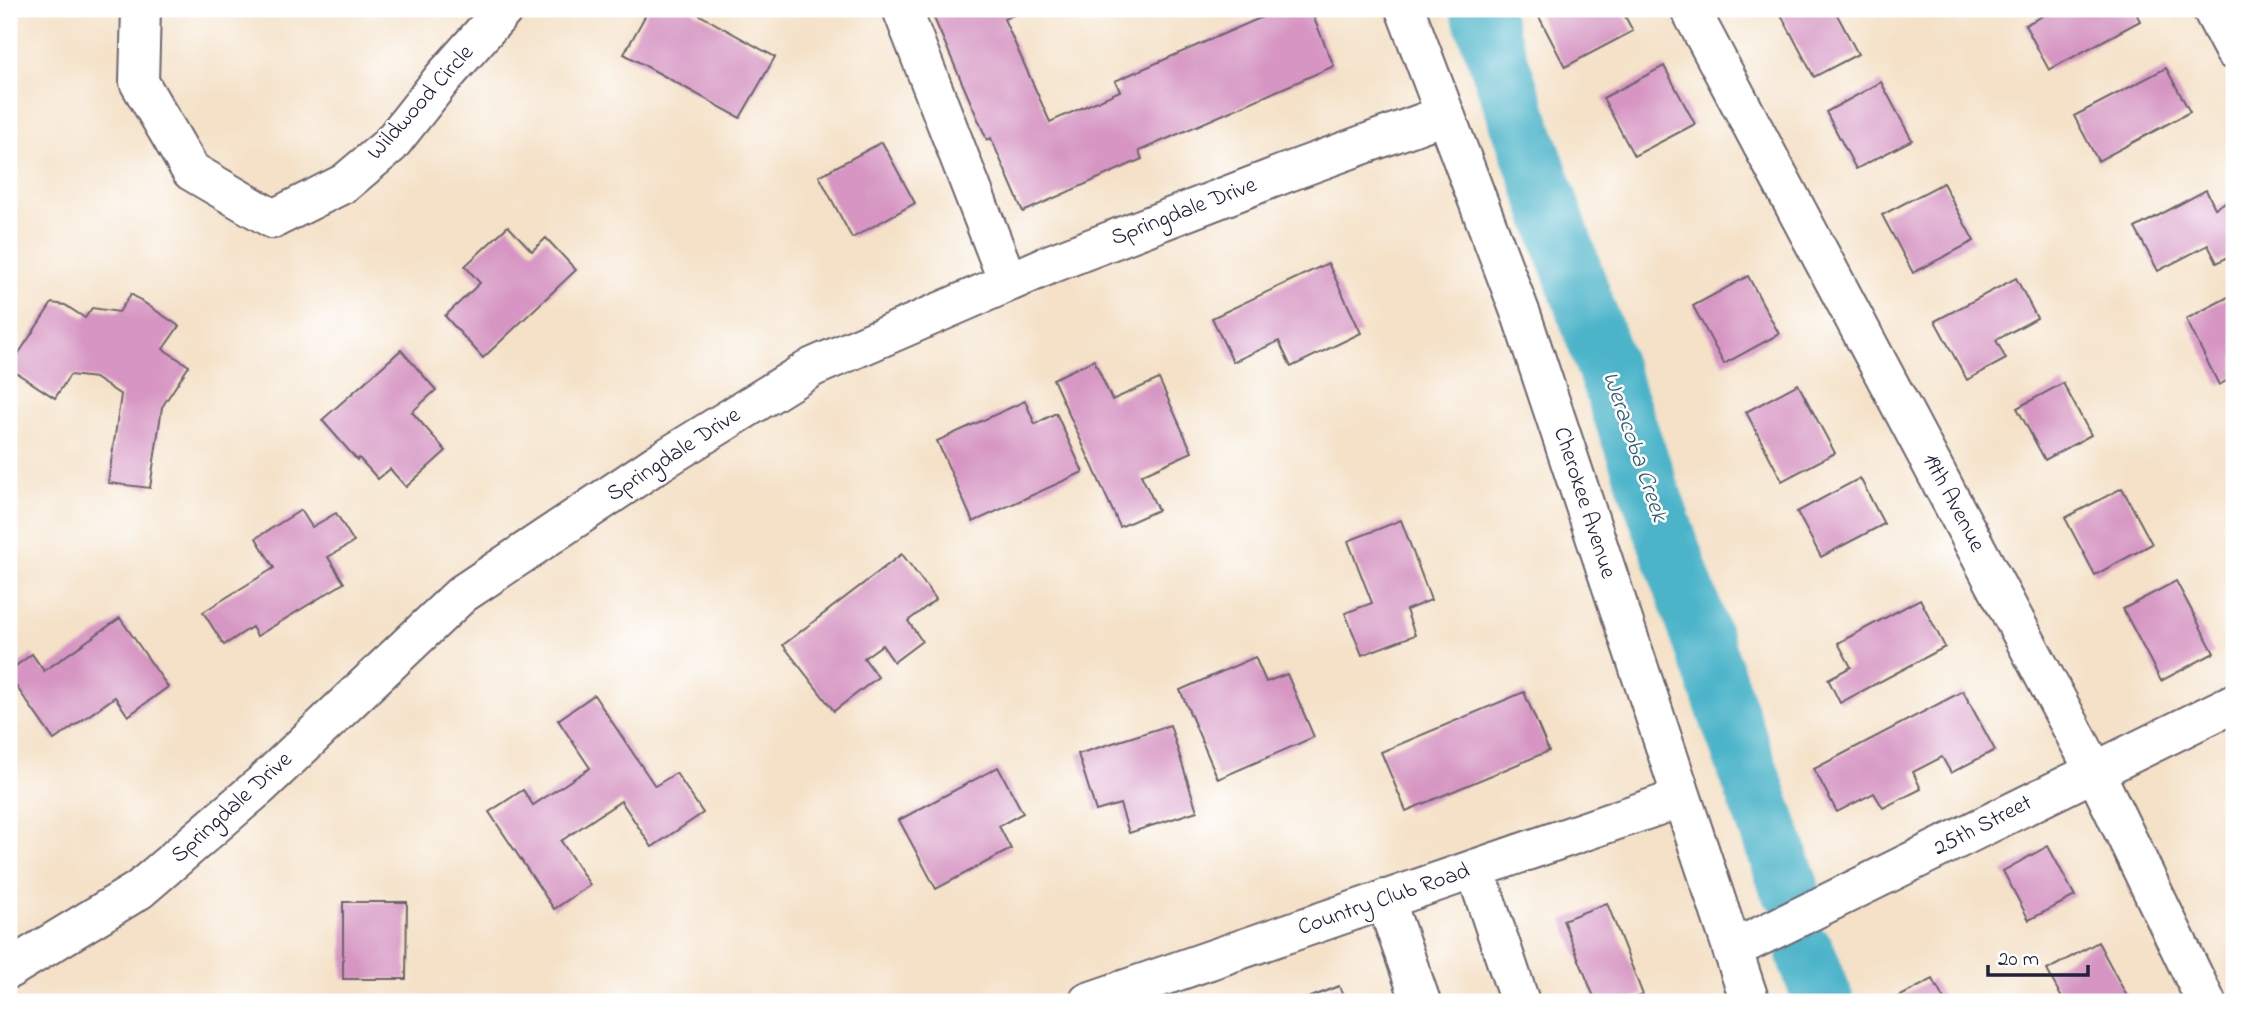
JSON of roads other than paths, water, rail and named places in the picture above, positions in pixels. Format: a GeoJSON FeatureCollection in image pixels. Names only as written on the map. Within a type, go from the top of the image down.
{"type":"FeatureCollection","features":[{"type":"Feature","properties":{"kind":"street","name":"Wildwood Circle"},"geometry":{"type":"LineString","coordinates":[[141,9],[139,82],[191,171],[273,219],[345,183],[390,145],[443,78],[504,9]]}},
{"type":"Feature","properties":{"kind":"street"},"geometry":{"type":"LineString","coordinates":[[902,9],[1008,282]]}},
{"type":"Feature","properties":{"kind":"street","name":"Cherokee Avenue"},"geometry":{"type":"LineString","coordinates":[[1405,9],[1522,317],[1751,1002]]}},
{"type":"Feature","properties":{"kind":"street","name":"19th Avenue"},"geometry":{"type":"LineString","coordinates":[[1690,9],[2094,770],[2206,1002]]}},
{"type":"Feature","properties":{"kind":"street"},"geometry":{"type":"LineString","coordinates":[[2212,9],[2234,51]]}},
{"type":"Feature","properties":{"kind":"street","name":"Springdale Drive"},"geometry":{"type":"LineString","coordinates":[[9,969],[139,890],[261,785],[462,594],[657,463],[813,367],[1053,262],[1444,116]]}},
{"type":"Feature","properties":{"kind":"street","name":"25th Street"},"geometry":{"type":"LineString","coordinates":[[1732,950],[2234,703]]}},
{"type":"Feature","properties":{"kind":"street","name":"Country Club Road"},"geometry":{"type":"LineString","coordinates":[[1088,1002],[1681,798]]}},
{"type":"Feature","properties":{"kind":"street"},"geometry":{"type":"LineString","coordinates":[[1475,869],[1520,1002]]}},
{"type":"Feature","properties":{"kind":"street"},"geometry":{"type":"LineString","coordinates":[[1385,899],[1421,1002]]}},
{"type":"Feature","properties":{"kind":"waterway","name":"Weracoba Creek"},"geometry":{"type":"LineString","coordinates":[[1480,9],[1789,886]]}},
{"type":"Feature","properties":{"kind":"waterway","name":"Weracoba Creek"},"geometry":{"type":"LineString","coordinates":[[1806,954],[1824,1002]]}}]}
